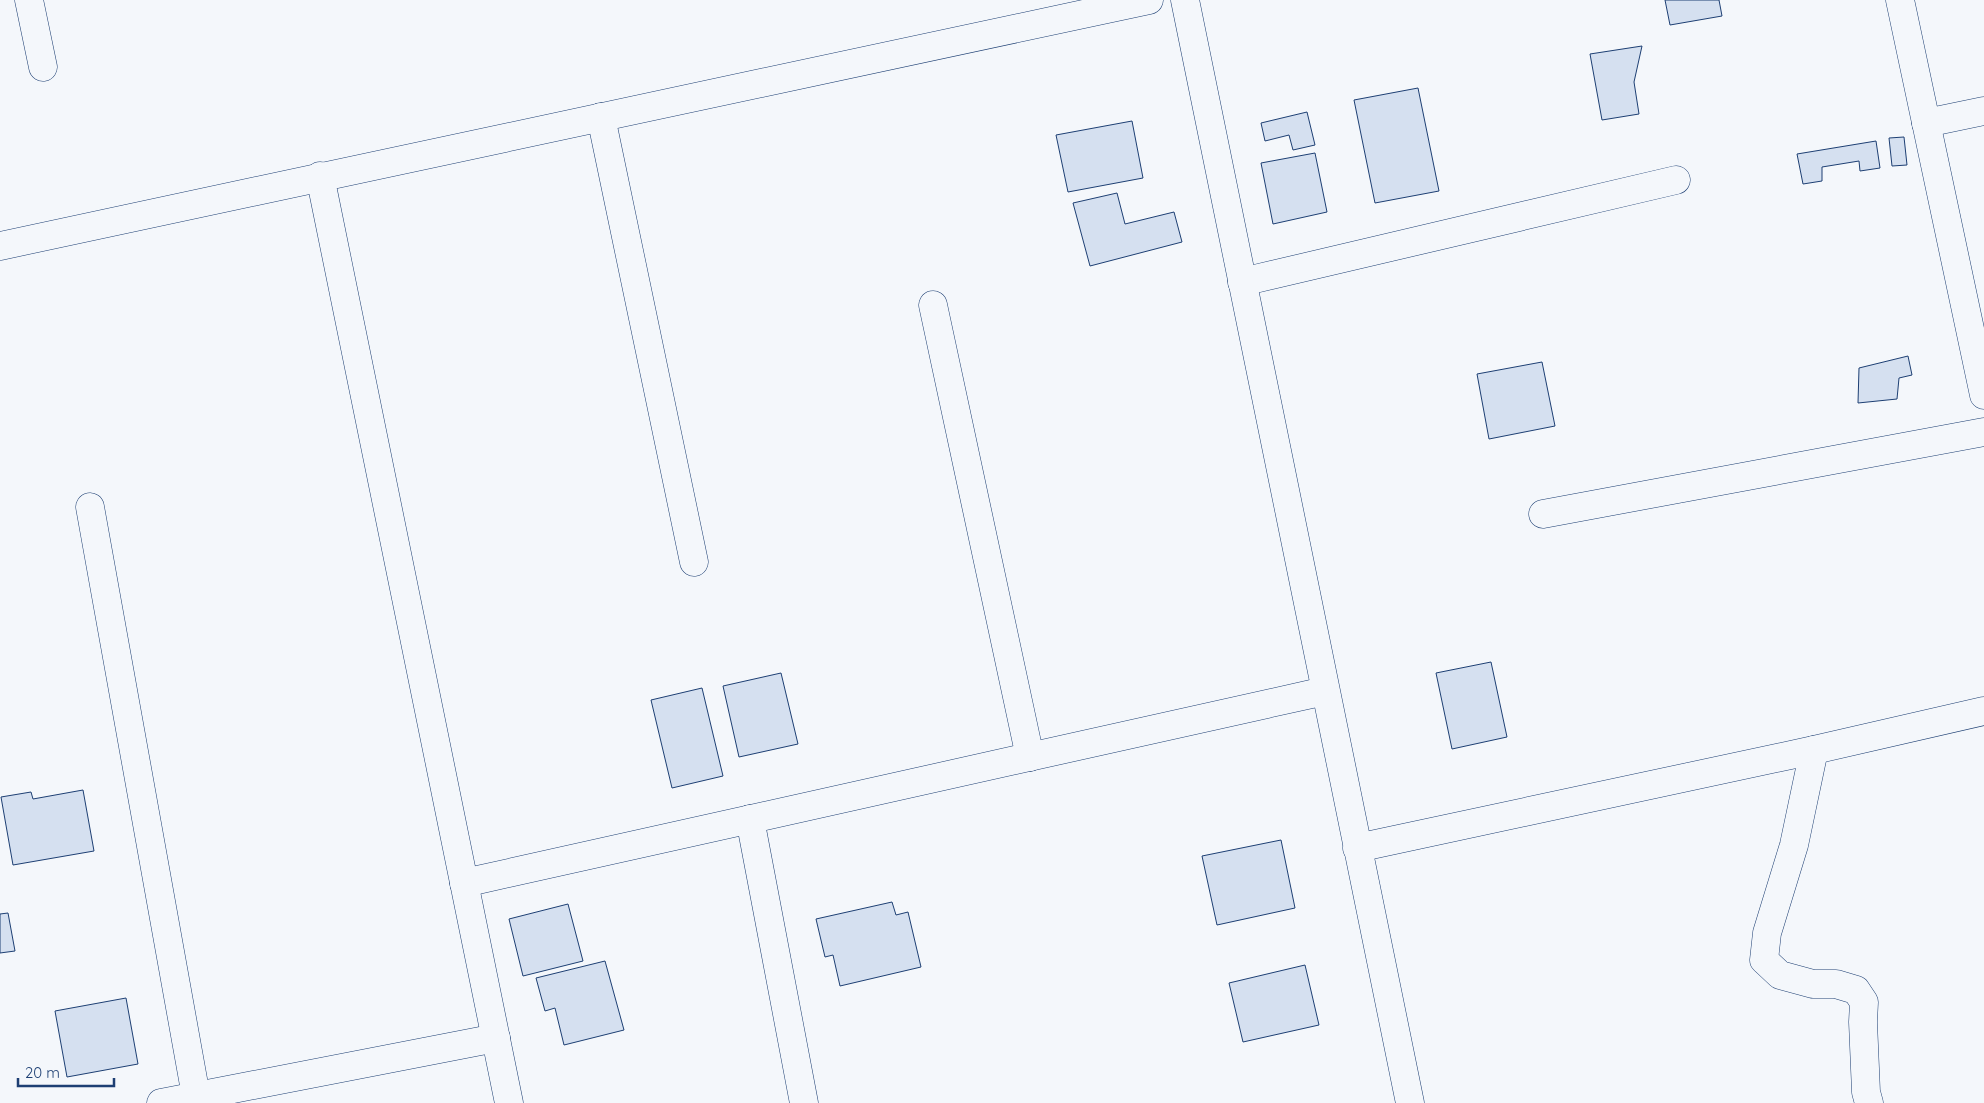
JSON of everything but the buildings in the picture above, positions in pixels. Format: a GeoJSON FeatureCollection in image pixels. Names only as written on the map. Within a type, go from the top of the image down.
{"type":"FeatureCollection","features":[{"type":"Feature","properties":{"kind":"street"},"geometry":{"type":"LineString","coordinates":[[29,0],[43,67]]}},
{"type":"Feature","properties":{"kind":"street"},"geometry":{"type":"LineString","coordinates":[[0,246],[1149,0]]}},
{"type":"Feature","properties":{"kind":"street"},"geometry":{"type":"LineString","coordinates":[[1185,0],[1410,1103]]}},
{"type":"Feature","properties":{"kind":"street"},"geometry":{"type":"LineString","coordinates":[[1900,0],[1984,395]]}},
{"type":"Feature","properties":{"kind":"street"},"geometry":{"type":"LineString","coordinates":[[1926,123],[1984,111]]}},
{"type":"Feature","properties":{"kind":"street"},"geometry":{"type":"LineString","coordinates":[[601,117],[694,562]]}},
{"type":"Feature","properties":{"kind":"street"},"geometry":{"type":"LineString","coordinates":[[320,176],[509,1103]]}},
{"type":"Feature","properties":{"kind":"street"},"geometry":{"type":"LineString","coordinates":[[1242,282],[1676,180]]}},
{"type":"Feature","properties":{"kind":"street"},"geometry":{"type":"LineString","coordinates":[[933,306],[1030,757]]}},
{"type":"Feature","properties":{"kind":"street"},"geometry":{"type":"LineString","coordinates":[[1543,514],[1984,432]]}},
{"type":"Feature","properties":{"kind":"street"},"geometry":{"type":"LineString","coordinates":[[90,507],[196,1096]]}},
{"type":"Feature","properties":{"kind":"street"},"geometry":{"type":"LineString","coordinates":[[464,883],[1325,691]]}},
{"type":"Feature","properties":{"kind":"street"},"geometry":{"type":"LineString","coordinates":[[1357,848],[1814,750],[1984,711]]}},
{"type":"Feature","properties":{"kind":"street"},"geometry":{"type":"LineString","coordinates":[[1814,750],[1794,845],[1767,933],[1764,960],[1780,976],[1813,984],[1836,984],[1856,990],[1864,1002],[1866,1092],[1869,1103]]}},
{"type":"Feature","properties":{"kind":"street"},"geometry":{"type":"LineString","coordinates":[[750,819],[804,1103]]}},
{"type":"Feature","properties":{"kind":"street"},"geometry":{"type":"LineString","coordinates":[[161,1103],[496,1038]]}}]}
